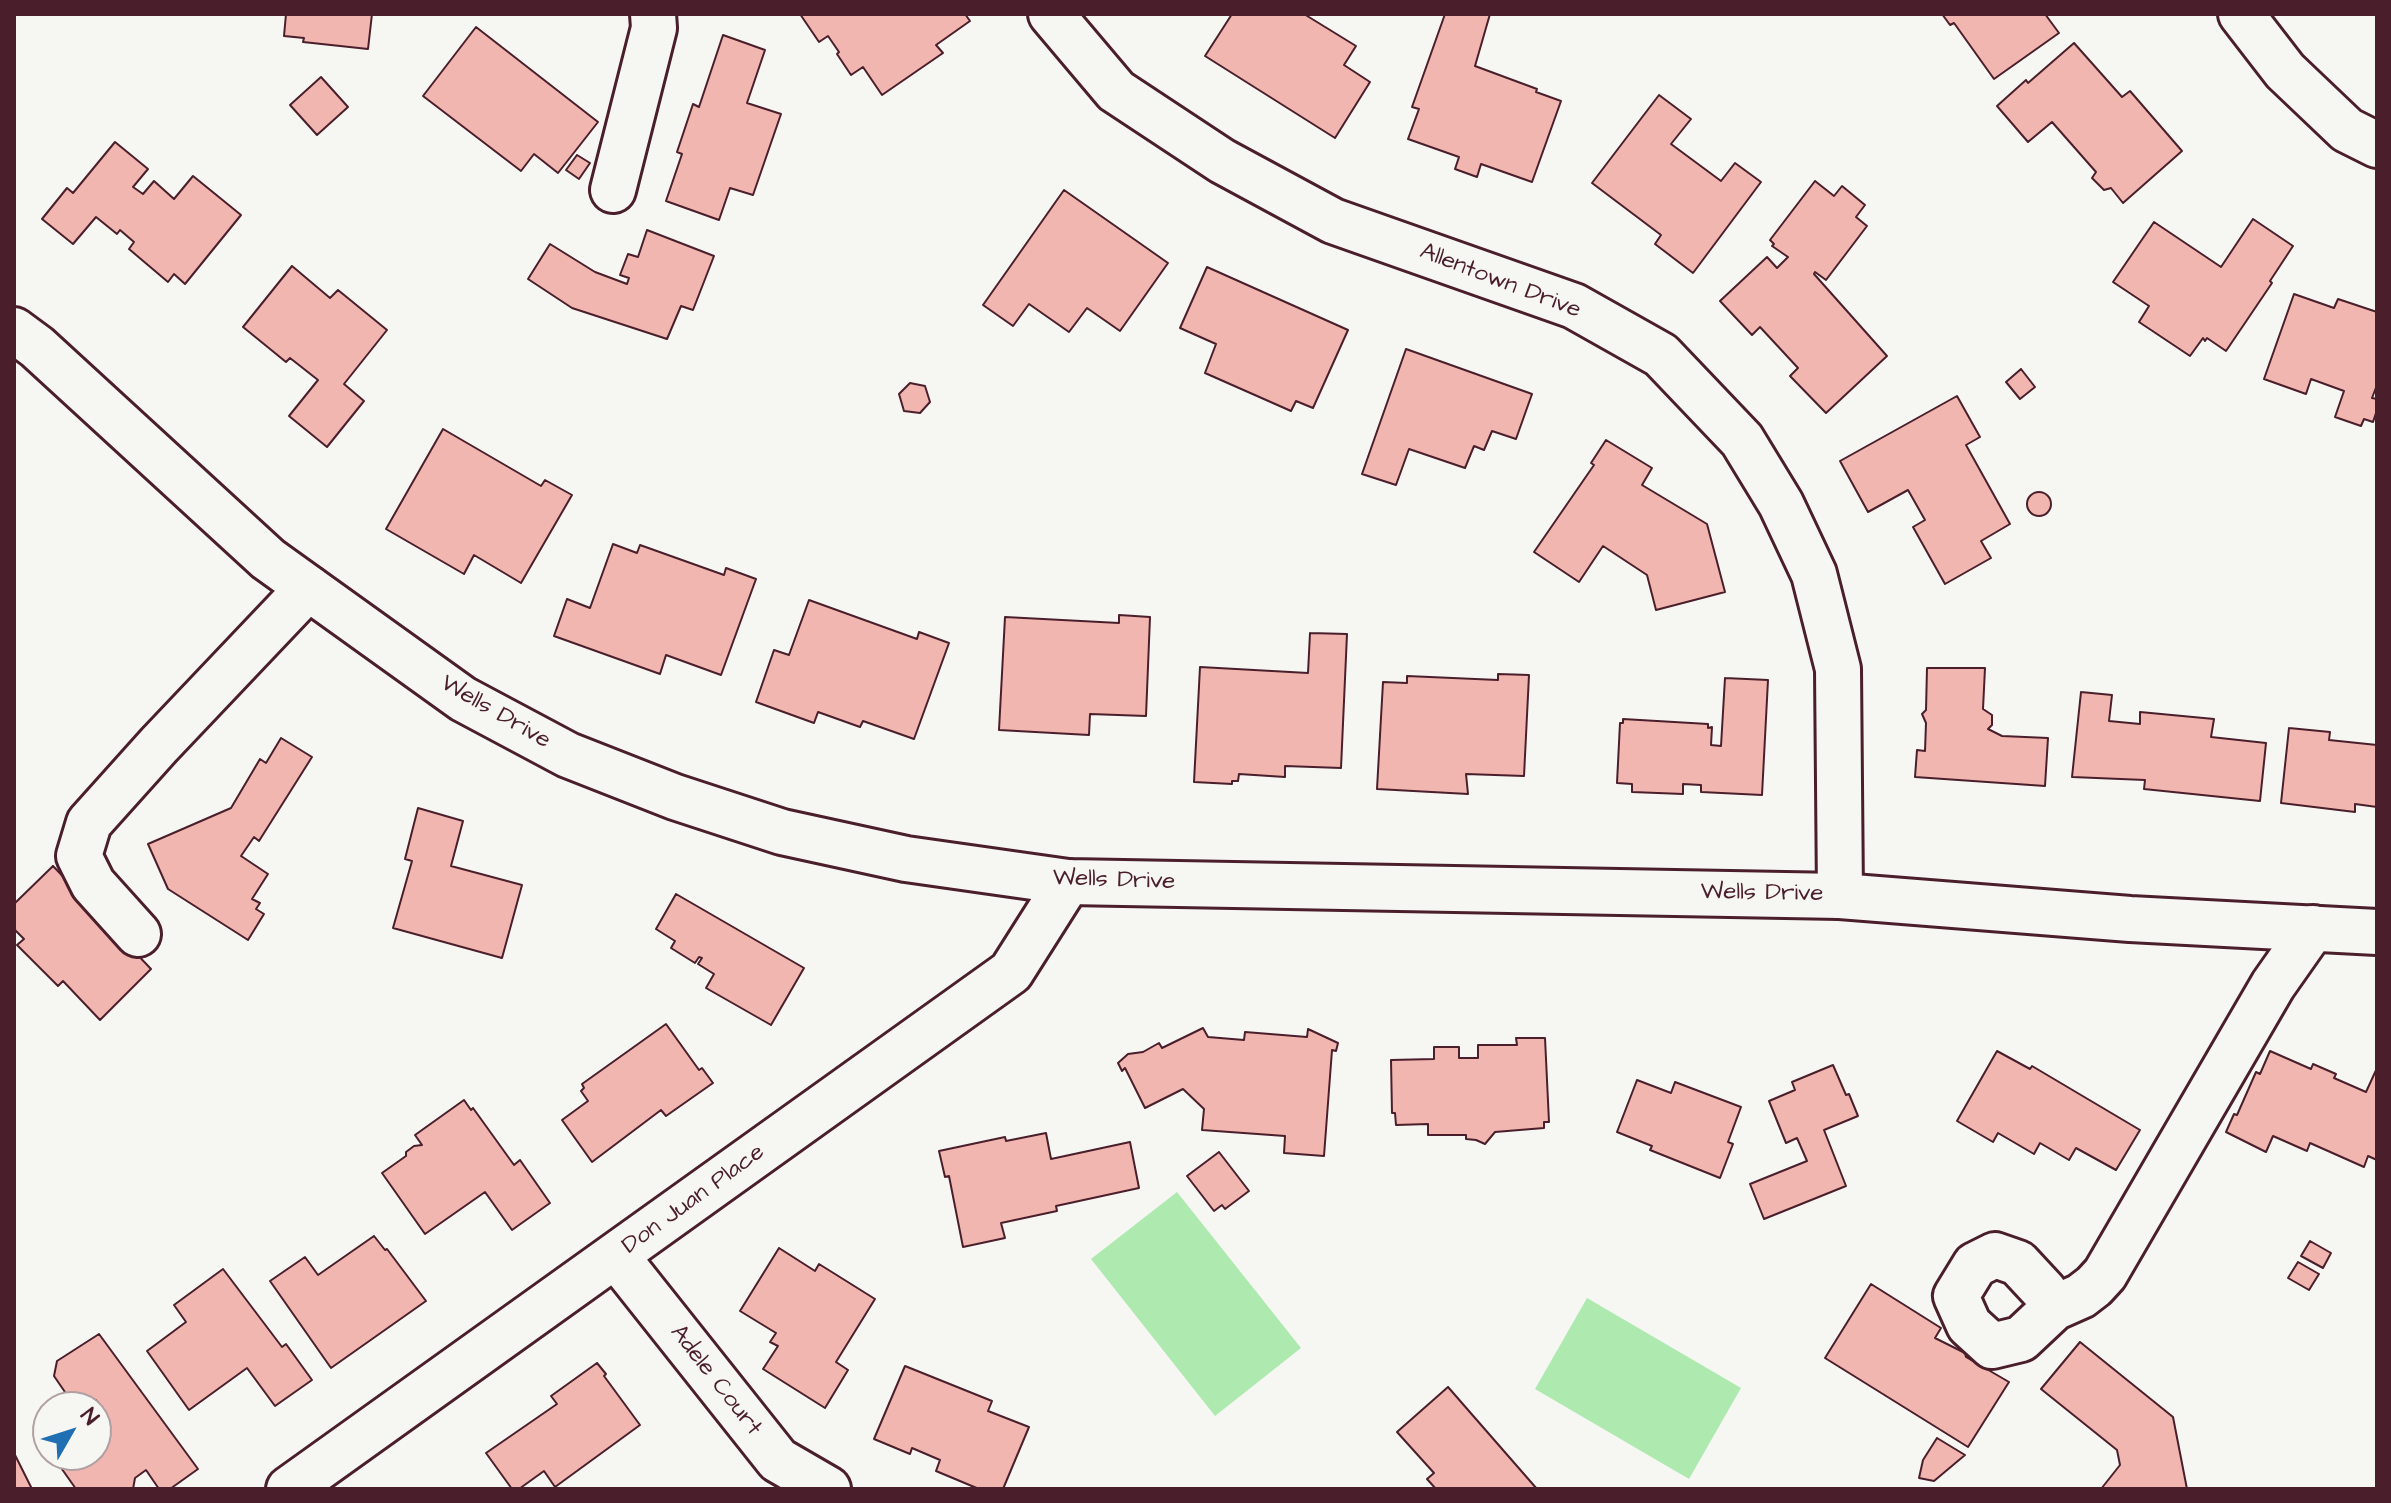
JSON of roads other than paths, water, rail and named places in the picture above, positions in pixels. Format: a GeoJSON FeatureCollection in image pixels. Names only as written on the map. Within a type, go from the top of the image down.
{"type":"FeatureCollection","features":[{"type":"Feature","properties":{"kind":"street"},"geometry":{"type":"LineString","coordinates":[[613,190],[654,28],[653,14]]}},
{"type":"Feature","properties":{"kind":"street","name":"Allentown Drive"},"geometry":{"type":"LineString","coordinates":[[1051,14],[1116,91],[1222,161],[1333,221],[1574,306],[1661,355],[1742,440],[1781,504],[1814,574],[1838,669],[1840,896]]}},
{"type":"Feature","properties":{"kind":"street"},"geometry":{"type":"LineString","coordinates":[[2241,14],[2285,71],[2347,130],[2377,145]]}},
{"type":"Feature","properties":{"kind":"street","name":"Wells Drive"},"geometry":{"type":"LineString","coordinates":[[14,330],[37,347],[268,559],[463,699],[568,755],[675,797],[782,832],[906,859],[1068,882],[1840,896],[2130,919],[2377,932]]}},
{"type":"Feature","properties":{"kind":"street"},"geometry":{"type":"LineString","coordinates":[[138,934],[93,884],[79,856],[89,823],[308,588]]}},
{"type":"Feature","properties":{"kind":"street","name":"Don Juan Place"},"geometry":{"type":"LineString","coordinates":[[289,1489],[1011,972],[1068,882]]}},
{"type":"Feature","properties":{"kind":"street"},"geometry":{"type":"LineString","coordinates":[[2054,1308],[2081,1296],[2105,1274],[2273,985],[2313,928]]}},
{"type":"Feature","properties":{"kind":"street","name":"Adele Court"},"geometry":{"type":"LineString","coordinates":[[616,1256],[778,1460],[828,1489]]}}]}
